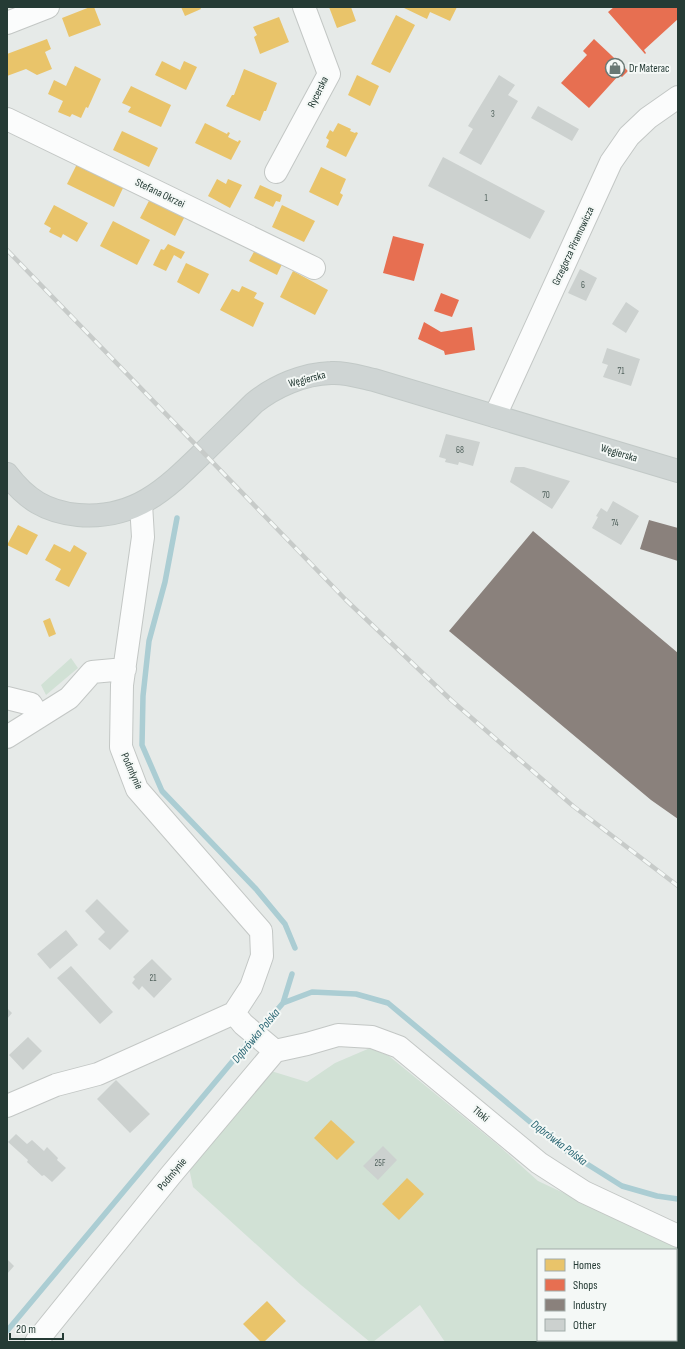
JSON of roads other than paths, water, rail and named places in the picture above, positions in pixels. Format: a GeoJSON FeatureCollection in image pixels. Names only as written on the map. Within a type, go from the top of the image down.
{"type":"FeatureCollection","features":[{"type":"Feature","properties":{"kind":"main road","name":"Węgierska"},"geometry":{"type":"LineString","coordinates":[[7,474],[17,487],[34,501],[63,514],[86,516],[106,515],[126,510],[155,496],[177,478],[254,403],[268,392],[291,382],[316,375],[331,373],[347,374],[374,380],[678,471]]}},
{"type":"Feature","properties":{"kind":"street"},"geometry":{"type":"LineString","coordinates":[[7,23],[48,7]]}},
{"type":"Feature","properties":{"kind":"street","name":"Rycerska"},"geometry":{"type":"LineString","coordinates":[[276,172],[329,74],[304,7]]}},
{"type":"Feature","properties":{"kind":"street","name":"Grzegorza Piramowicza"},"geometry":{"type":"LineString","coordinates":[[495,416],[611,162],[629,136],[648,118],[678,97]]}},
{"type":"Feature","properties":{"kind":"street","name":"Stefana Okrzei"},"geometry":{"type":"LineString","coordinates":[[7,119],[314,268]]}},
{"type":"Feature","properties":{"kind":"street","name":"Podmłynie"},"geometry":{"type":"LineString","coordinates":[[141,504],[143,537],[122,685],[121,747],[137,789],[261,932],[262,956],[239,1018]]}},
{"type":"Feature","properties":{"kind":"street"},"geometry":{"type":"LineString","coordinates":[[7,737],[69,698],[92,672],[125,669]]}},
{"type":"Feature","properties":{"kind":"street"},"geometry":{"type":"LineString","coordinates":[[7,698],[31,704],[39,717]]}},
{"type":"Feature","properties":{"kind":"street"},"geometry":{"type":"LineString","coordinates":[[7,1106],[56,1085],[98,1074],[239,1018],[271,1047]]}},
{"type":"Feature","properties":{"kind":"street","name":"Tłoki"},"geometry":{"type":"LineString","coordinates":[[271,1047],[307,1044],[338,1035],[372,1037],[399,1047],[539,1163],[584,1192],[678,1236]]}},
{"type":"Feature","properties":{"kind":"street","name":"Podmłynie"},"geometry":{"type":"LineString","coordinates":[[36,1342],[170,1176],[271,1047]]}},
{"type":"Feature","properties":{"kind":"waterway"},"geometry":{"type":"LineString","coordinates":[[177,518],[165,582],[149,641],[143,696],[142,745],[162,791],[256,889],[285,924],[295,948]]}},
{"type":"Feature","properties":{"kind":"waterway"},"geometry":{"type":"LineString","coordinates":[[283,1003],[292,974]]}},
{"type":"Feature","properties":{"kind":"waterway","name":"Dąbrówka Polska"},"geometry":{"type":"LineString","coordinates":[[258,1032],[283,1003],[312,992],[356,994],[388,1003],[560,1147],[622,1186],[657,1196],[678,1199]]}},
{"type":"Feature","properties":{"kind":"waterway","name":"Dąbrówka Polska"},"geometry":{"type":"LineString","coordinates":[[7,1331],[252,1038]]}},
{"type":"Feature","properties":{"kind":"railway"},"geometry":{"type":"LineString","coordinates":[[7,250],[346,600],[451,700],[573,806],[678,886]]}},
{"type":"Feature","properties":{"kind":"place","name":"Dr Materac"},"geometry":{"type":"Point","coordinates":[615,68]}}]}
